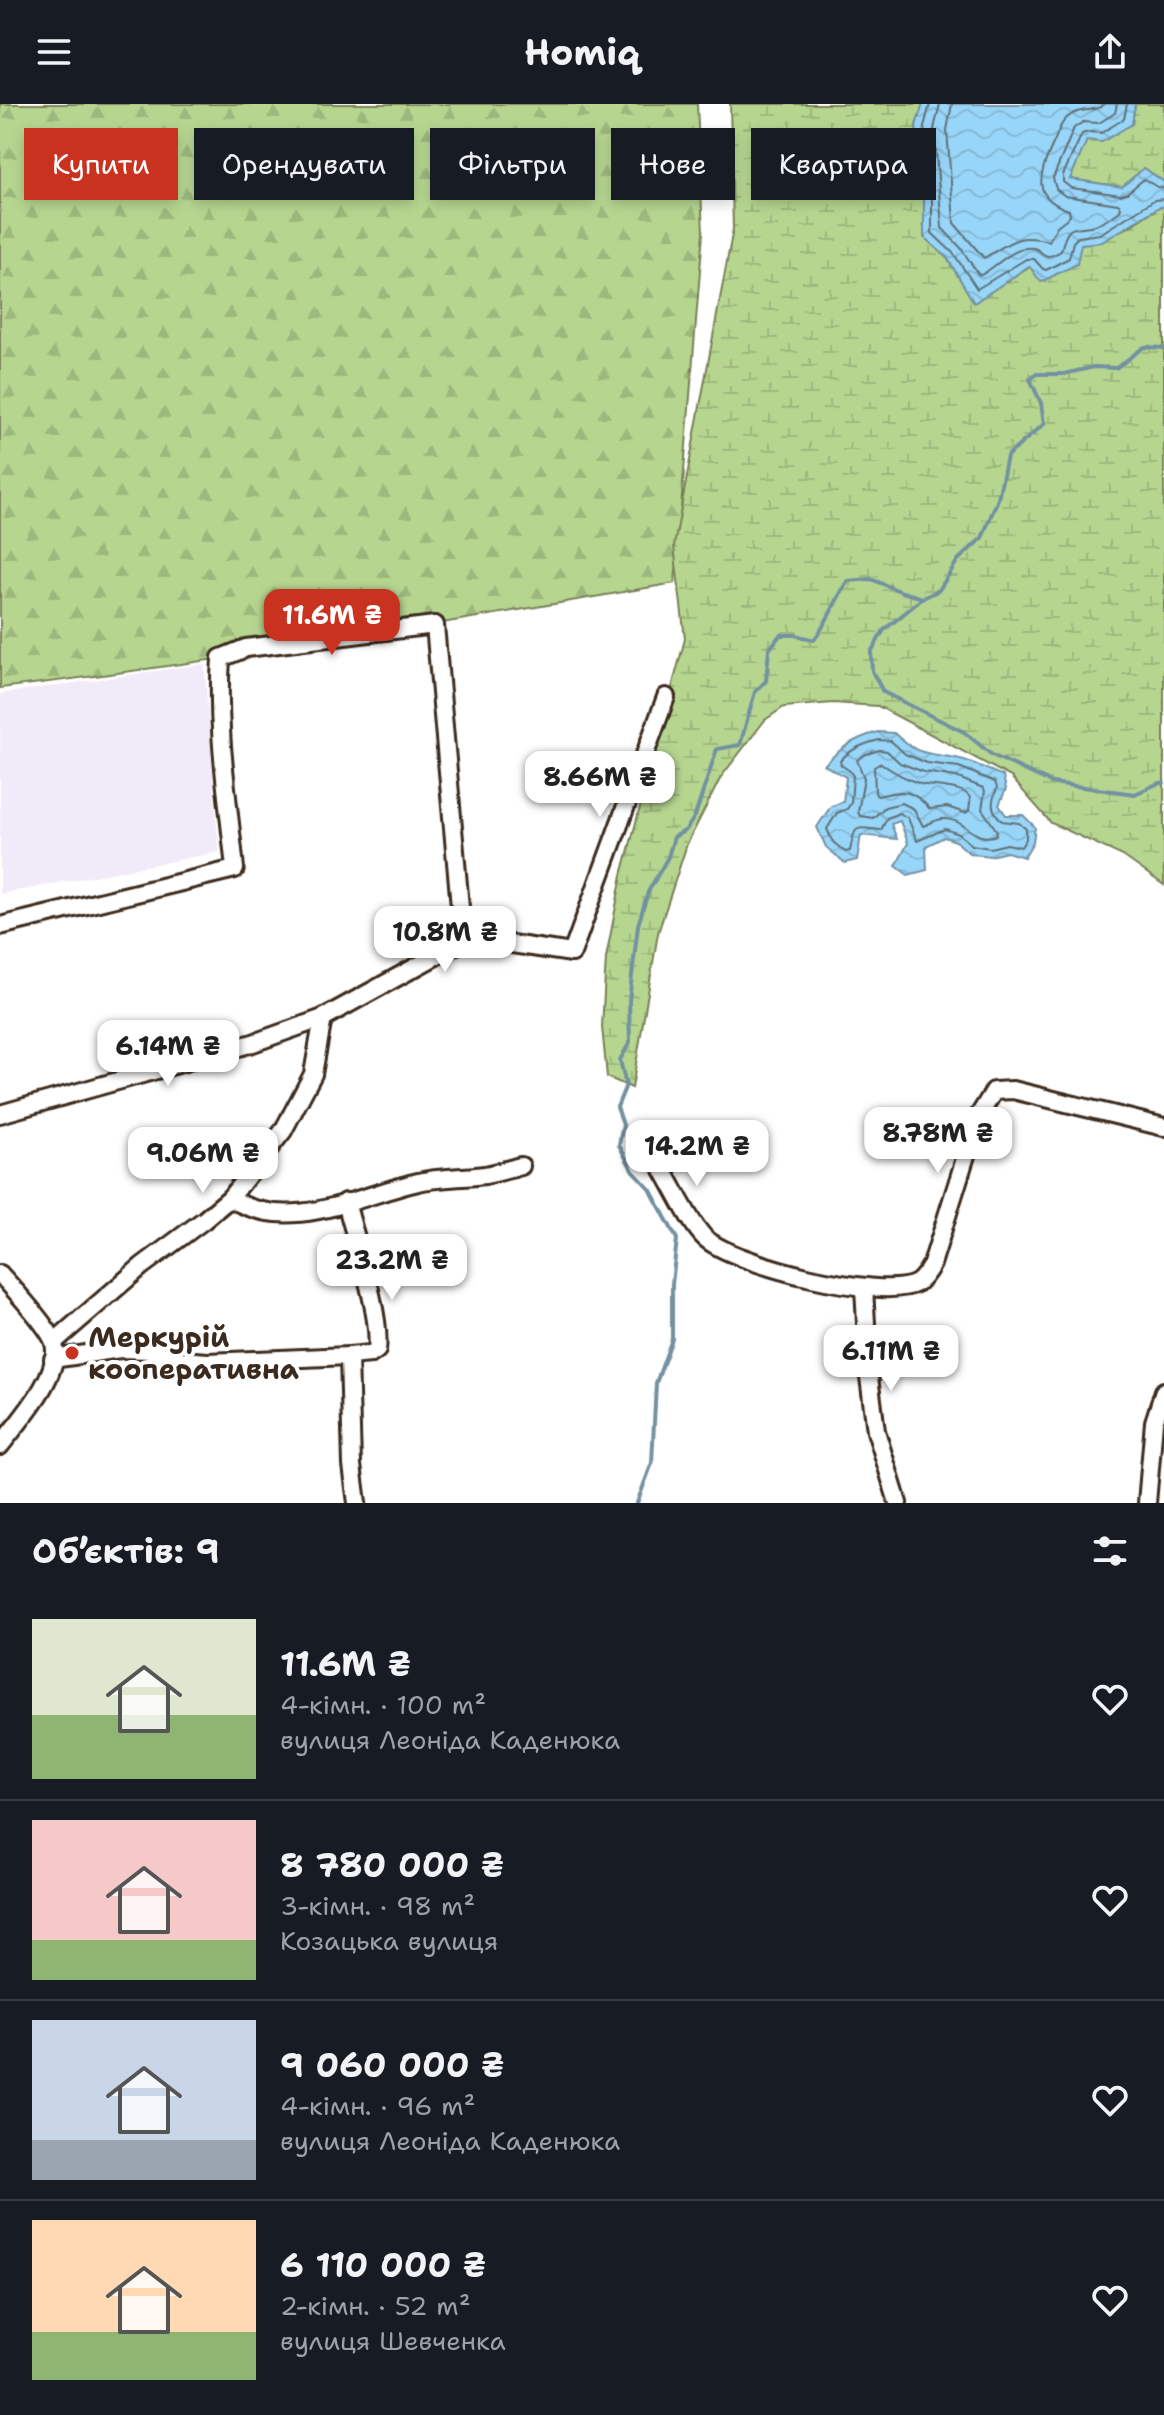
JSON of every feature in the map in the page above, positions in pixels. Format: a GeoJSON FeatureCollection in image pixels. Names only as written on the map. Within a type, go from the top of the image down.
{"type":"FeatureCollection","features":[{"type":"Feature","properties":{"kind":"street"},"geometry":{"type":"LineString","coordinates":[[0,926],[235,869],[220,736],[218,698],[221,658],[246,648],[435,625],[463,941]]}},
{"type":"Feature","properties":{"kind":"street"},"geometry":{"type":"LineString","coordinates":[[0,1114],[253,1043],[323,1018],[463,941],[484,940],[572,953],[666,697]]}},
{"type":"Feature","properties":{"kind":"street"},"geometry":{"type":"LineString","coordinates":[[54,1342],[142,1266],[230,1198],[283,1131],[313,1074],[323,1018]]}},
{"type":"Feature","properties":{"kind":"street"},"geometry":{"type":"LineString","coordinates":[[663,1170],[705,1238],[720,1247],[787,1273],[864,1288],[915,1284],[932,1264],[978,1117],[994,1091],[1013,1090],[1164,1127]]}},
{"type":"Feature","properties":{"kind":"street"},"geometry":{"type":"LineString","coordinates":[[230,1198],[247,1209],[270,1214],[295,1214],[420,1182],[485,1175],[521,1166]]}},
{"type":"Feature","properties":{"kind":"street"},"geometry":{"type":"LineString","coordinates":[[53,1359],[120,1349],[149,1350],[181,1360],[208,1362],[371,1354],[377,1350],[379,1340],[346,1202]]}},
{"type":"Feature","properties":{"kind":"street"},"geometry":{"type":"LineString","coordinates":[[0,1274],[29,1306],[54,1342],[53,1359],[39,1393],[0,1446]]}},
{"type":"Feature","properties":{"kind":"street"},"geometry":{"type":"LineString","coordinates":[[864,1288],[869,1377],[876,1431],[898,1503]]}},
{"type":"Feature","properties":{"kind":"street"},"geometry":{"type":"LineString","coordinates":[[349,1356],[352,1465],[357,1503]]}},
{"type":"Feature","properties":{"kind":"street"},"geometry":{"type":"LineString","coordinates":[[1147,1503],[1154,1422],[1164,1391]]}},
{"type":"Feature","properties":{"kind":"shaded area"},"geometry":{"type":"Polygon","coordinates":[[[204,664],[219,852],[0,894],[0,694],[204,664]]]}},
{"type":"Feature","properties":{"kind":"green space"},"geometry":{"type":"Polygon","coordinates":[[[0,104],[697,104],[698,128],[611,128],[611,200],[701,200],[703,233],[675,583],[254,653],[0,688],[0,104]]]}},
{"type":"Feature","properties":{"kind":"green space"},"geometry":{"type":"Polygon","coordinates":[[[730,104],[923,104],[916,128],[751,128],[751,200],[924,200],[924,237],[948,259],[974,302],[1030,266],[1041,281],[1081,244],[1127,228],[1159,207],[1164,207],[1164,885],[1123,856],[1051,823],[1011,777],[878,706],[833,703],[784,707],[765,720],[721,777],[687,844],[658,933],[632,1088],[607,1077],[602,1027],[606,958],[622,875],[685,639],[674,546],[733,229],[735,128],[731,128],[730,104]]]}},
{"type":"Feature","properties":{"kind":"green space"},"geometry":{"type":"Polygon","coordinates":[[[1135,104],[1164,104],[1164,182],[1144,168],[1122,187],[1070,179],[1087,139],[1132,124],[1135,104]]]}},
{"type":"Feature","properties":{"kind":"water"},"geometry":{"type":"Polygon","coordinates":[[[923,104],[1135,104],[1132,124],[1102,142],[1087,140],[1070,179],[1122,187],[1144,168],[1164,182],[1164,207],[1159,207],[1102,242],[1081,244],[1077,264],[1041,282],[1029,266],[974,303],[948,259],[924,237],[924,200],[936,200],[936,128],[916,126],[923,104]]]}},
{"type":"Feature","properties":{"kind":"water"},"geometry":{"type":"Polygon","coordinates":[[[878,732],[894,733],[918,751],[965,760],[1003,776],[1006,789],[999,805],[1006,815],[1023,815],[1035,827],[1033,842],[1024,857],[1007,852],[990,856],[969,853],[956,841],[944,837],[926,846],[927,870],[908,875],[896,866],[908,843],[900,821],[891,824],[897,839],[861,835],[857,860],[845,863],[826,847],[817,827],[831,806],[843,802],[846,777],[824,765],[848,744],[878,732]]]}},
{"type":"Feature","properties":{"kind":"waterway"},"geometry":{"type":"LineString","coordinates":[[637,1503],[652,1463],[656,1383],[672,1339],[672,1284],[677,1239],[650,1189],[633,1171],[619,1145],[623,1125],[617,1107],[626,1085],[620,1060],[630,1042],[629,1001],[638,925],[648,892],[668,857],[674,837],[686,830],[695,816],[717,749],[740,745],[755,692],[766,681],[769,650],[780,635],[814,640],[848,581],[871,579],[923,598],[939,590],[958,560],[982,538],[998,499],[1007,456],[1044,424],[1041,403],[1030,379],[1037,374],[1064,374],[1094,367],[1116,368],[1144,347],[1164,348]]}},
{"type":"Feature","properties":{"kind":"waterway"},"geometry":{"type":"LineString","coordinates":[[923,598],[884,630],[871,652],[872,671],[883,692],[964,732],[992,755],[1052,783],[1135,794],[1164,783]]}},
{"type":"Feature","properties":{"kind":"place","name":"Меркурій кооперативна"},"geometry":{"type":"Point","coordinates":[72,1353]}}]}
